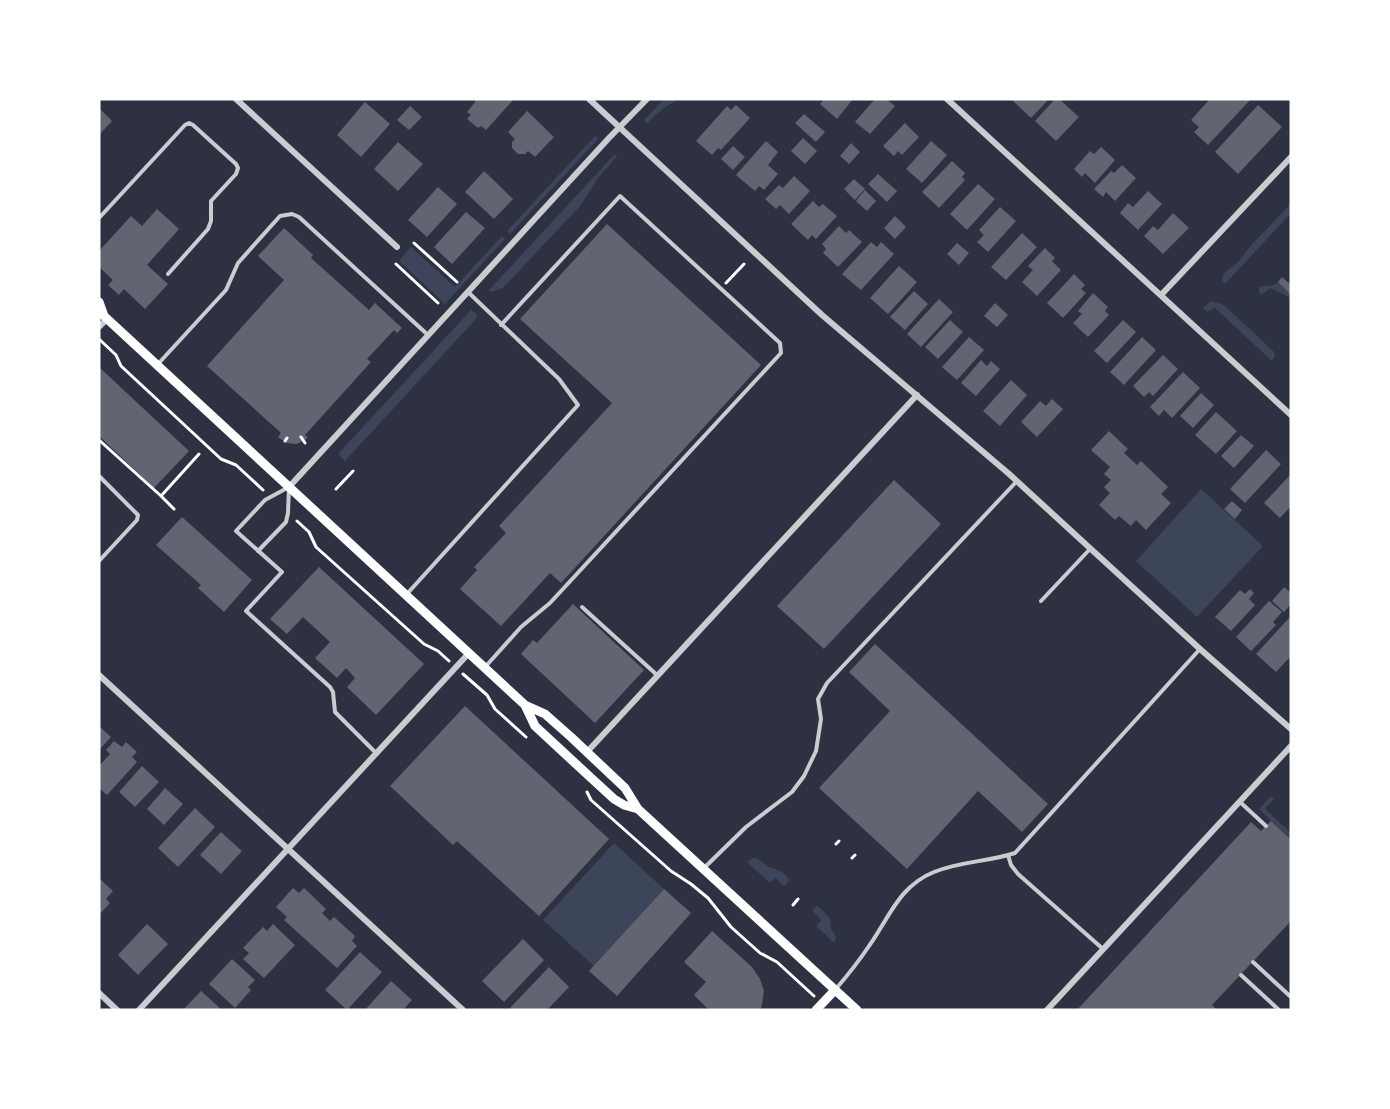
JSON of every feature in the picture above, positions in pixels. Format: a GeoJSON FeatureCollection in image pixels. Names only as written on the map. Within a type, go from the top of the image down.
{"type":"FeatureCollection","features":[{"type":"Feature","properties":{"kind":"main road"},"geometry":{"type":"LineString","coordinates":[[99,302],[103,317],[525,705],[545,714],[625,788],[638,809],[857,1010]]}},
{"type":"Feature","properties":{"kind":"main road"},"geometry":{"type":"LineString","coordinates":[[525,705],[535,726],[614,799],[638,809]]}},
{"type":"Feature","properties":{"kind":"main road"},"geometry":{"type":"LineString","coordinates":[[816,1010],[835,990]]}},
{"type":"Feature","properties":{"kind":"street"},"geometry":{"type":"LineString","coordinates":[[236,99],[397,247]]}},
{"type":"Feature","properties":{"kind":"street"},"geometry":{"type":"LineString","coordinates":[[589,99],[822,315],[1017,481],[1291,729]]}},
{"type":"Feature","properties":{"kind":"street"},"geometry":{"type":"LineString","coordinates":[[289,487],[647,99]]}},
{"type":"Feature","properties":{"kind":"street"},"geometry":{"type":"LineString","coordinates":[[947,99],[1291,415]]}},
{"type":"Feature","properties":{"kind":"street"},"geometry":{"type":"LineString","coordinates":[[1161,295],[1291,157]]}},
{"type":"Feature","properties":{"kind":"street"},"geometry":{"type":"LineString","coordinates":[[99,327],[103,317]]}},
{"type":"Feature","properties":{"kind":"street"},"geometry":{"type":"LineString","coordinates":[[586,752],[917,395]]}},
{"type":"Feature","properties":{"kind":"street"},"geometry":{"type":"LineString","coordinates":[[139,1010],[469,653]]}},
{"type":"Feature","properties":{"kind":"street"},"geometry":{"type":"LineString","coordinates":[[99,675],[463,1010]]}},
{"type":"Feature","properties":{"kind":"street"},"geometry":{"type":"LineString","coordinates":[[1047,1010],[1291,746]]}},
{"type":"Feature","properties":{"kind":"street"},"geometry":{"type":"LineString","coordinates":[[99,993],[117,1010]]}},
{"type":"Feature","properties":{"kind":"lane"},"geometry":{"type":"LineString","coordinates":[[99,218],[185,125],[189,123],[193,125],[238,168],[236,174],[211,201],[211,221],[208,229],[168,274]]}},
{"type":"Feature","properties":{"kind":"lane"},"geometry":{"type":"LineString","coordinates":[[485,668],[521,627],[550,603],[781,353],[780,343],[620,196],[501,325]]}},
{"type":"Feature","properties":{"kind":"lane"},"geometry":{"type":"LineString","coordinates":[[157,365],[226,290],[238,262],[245,253],[280,216],[287,214],[299,217],[429,335]]}},
{"type":"Feature","properties":{"kind":"lane"},"geometry":{"type":"LineString","coordinates":[[406,595],[578,405],[559,379],[468,292]]}},
{"type":"Feature","properties":{"kind":"lane"},"geometry":{"type":"LineString","coordinates":[[99,476],[138,515],[137,520],[99,561]]}},
{"type":"Feature","properties":{"kind":"lane"},"geometry":{"type":"LineString","coordinates":[[703,869],[746,827],[792,792],[804,776],[816,751],[820,719],[818,699],[827,683],[1017,481]]}},
{"type":"Feature","properties":{"kind":"lane"},"geometry":{"type":"LineString","coordinates":[[289,487],[265,500],[236,531],[282,572],[246,611],[330,687],[333,692],[334,712],[376,754]]}},
{"type":"Feature","properties":{"kind":"lane"},"geometry":{"type":"LineString","coordinates":[[258,551],[286,522],[289,487]]}},
{"type":"Feature","properties":{"kind":"lane"},"geometry":{"type":"LineString","coordinates":[[1041,601],[1090,549]]}},
{"type":"Feature","properties":{"kind":"lane"},"geometry":{"type":"LineString","coordinates":[[582,607],[657,675]]}},
{"type":"Feature","properties":{"kind":"lane"},"geometry":{"type":"LineString","coordinates":[[835,990],[870,945],[903,893],[916,881],[933,872],[968,861],[1001,858],[1014,853],[1200,649]]}},
{"type":"Feature","properties":{"kind":"lane"},"geometry":{"type":"LineString","coordinates":[[1240,801],[1266,826]]}},
{"type":"Feature","properties":{"kind":"lane"},"geometry":{"type":"LineString","coordinates":[[1008,855],[1011,865],[1018,874],[1103,949]]}},
{"type":"Feature","properties":{"kind":"lane"},"geometry":{"type":"LineString","coordinates":[[1252,962],[1291,997]]}},
{"type":"Feature","properties":{"kind":"lane"},"geometry":{"type":"LineString","coordinates":[[1241,975],[1279,1010]]}},
{"type":"Feature","properties":{"kind":"path"},"geometry":{"type":"LineString","coordinates":[[414,243],[457,282]]}},
{"type":"Feature","properties":{"kind":"path"},"geometry":{"type":"LineString","coordinates":[[396,264],[438,303]]}},
{"type":"Feature","properties":{"kind":"path"},"geometry":{"type":"LineString","coordinates":[[721,289],[744,264]]}},
{"type":"Feature","properties":{"kind":"path"},"geometry":{"type":"LineString","coordinates":[[99,339],[117,355],[121,366],[137,382],[221,459],[236,465],[250,478]]}},
{"type":"Feature","properties":{"kind":"path"},"geometry":{"type":"LineString","coordinates":[[301,437],[305,443]]}},
{"type":"Feature","properties":{"kind":"path"},"geometry":{"type":"LineString","coordinates":[[99,440],[174,509]]}},
{"type":"Feature","properties":{"kind":"path"},"geometry":{"type":"LineString","coordinates":[[160,496],[199,454]]}},
{"type":"Feature","properties":{"kind":"path"},"geometry":{"type":"LineString","coordinates":[[336,489],[353,471]]}},
{"type":"Feature","properties":{"kind":"path"},"geometry":{"type":"LineString","coordinates":[[300,524],[309,532],[316,547],[424,644],[442,654]]}},
{"type":"Feature","properties":{"kind":"path"},"geometry":{"type":"LineString","coordinates":[[472,682],[487,695],[495,709],[532,742]]}},
{"type":"Feature","properties":{"kind":"path"},"geometry":{"type":"LineString","coordinates":[[585,785],[591,800],[670,871],[692,884],[708,898],[731,927],[760,953],[777,962],[801,984]]}},
{"type":"Feature","properties":{"kind":"path"},"geometry":{"type":"LineString","coordinates":[[793,905],[798,899]]}},
{"type":"Feature","properties":{"kind":"shaded area"},"geometry":{"type":"Polygon","coordinates":[[[664,99],[678,99],[647,123],[644,120],[664,99]]]}},
{"type":"Feature","properties":{"kind":"shaded area"},"geometry":{"type":"Polygon","coordinates":[[[595,136],[598,139],[510,234],[507,231],[595,136]]]}},
{"type":"Feature","properties":{"kind":"shaded area"},"geometry":{"type":"Polygon","coordinates":[[[615,154],[617,156],[598,178],[581,205],[503,288],[491,292],[489,290],[615,154]]]}},
{"type":"Feature","properties":{"kind":"shaded area"},"geometry":{"type":"Polygon","coordinates":[[[1291,204],[1291,213],[1225,284],[1222,282],[1223,274],[1238,262],[1291,204]]]}},
{"type":"Feature","properties":{"kind":"shaded area"},"geometry":{"type":"Polygon","coordinates":[[[502,236],[505,239],[445,304],[399,261],[411,247],[455,287],[502,236]]]}},
{"type":"Feature","properties":{"kind":"shaded area"},"geometry":{"type":"Polygon","coordinates":[[[1278,282],[1291,295],[1291,298],[1270,288],[1262,295],[1259,293],[1259,287],[1274,285],[1278,282]]]}},
{"type":"Feature","properties":{"kind":"shaded area"},"geometry":{"type":"Polygon","coordinates":[[[1211,301],[1224,305],[1274,352],[1275,356],[1272,361],[1215,308],[1207,312],[1203,308],[1211,301]]]}},
{"type":"Feature","properties":{"kind":"shaded area"},"geometry":{"type":"Polygon","coordinates":[[[471,310],[477,314],[476,319],[345,461],[338,454],[471,310]]]}},
{"type":"Feature","properties":{"kind":"shaded area"},"geometry":{"type":"Polygon","coordinates":[[[1201,489],[1263,546],[1197,617],[1136,561],[1201,489]]]}},
{"type":"Feature","properties":{"kind":"shaded area"},"geometry":{"type":"Polygon","coordinates":[[[1271,796],[1274,799],[1265,809],[1291,833],[1291,840],[1259,809],[1271,796]]]}},
{"type":"Feature","properties":{"kind":"shaded area"},"geometry":{"type":"Polygon","coordinates":[[[614,843],[664,889],[594,966],[543,920],[614,843]]]}},
{"type":"Feature","properties":{"kind":"shaded area"},"geometry":{"type":"Polygon","coordinates":[[[753,858],[782,872],[790,880],[784,886],[775,878],[770,883],[747,862],[753,858]]]}},
{"type":"Feature","properties":{"kind":"shaded area"},"geometry":{"type":"Polygon","coordinates":[[[817,905],[830,918],[831,928],[836,937],[834,943],[816,926],[821,920],[812,910],[817,905]]]}},
{"type":"Feature","properties":{"kind":"building"},"geometry":{"type":"Polygon","coordinates":[[[475,99],[514,99],[486,130],[481,126],[478,128],[467,119],[471,115],[467,112],[475,99]]]}},
{"type":"Feature","properties":{"kind":"building"},"geometry":{"type":"Polygon","coordinates":[[[824,99],[853,99],[837,119],[820,104],[824,99]]]}},
{"type":"Feature","properties":{"kind":"building"},"geometry":{"type":"Polygon","coordinates":[[[875,99],[886,99],[895,106],[870,134],[855,122],[875,99]]]}},
{"type":"Feature","properties":{"kind":"building"},"geometry":{"type":"Polygon","coordinates":[[[1011,99],[1049,99],[1031,118],[1011,99]]]}},
{"type":"Feature","properties":{"kind":"building"},"geometry":{"type":"Polygon","coordinates":[[[1055,99],[1059,99],[1079,117],[1056,141],[1035,121],[1055,99]]]}},
{"type":"Feature","properties":{"kind":"building"},"geometry":{"type":"Polygon","coordinates":[[[1210,99],[1251,99],[1208,145],[1194,132],[1199,127],[1191,120],[1210,99]]]}},
{"type":"Feature","properties":{"kind":"building"},"geometry":{"type":"Polygon","coordinates":[[[365,102],[390,124],[361,157],[337,135],[365,102]]]}},
{"type":"Feature","properties":{"kind":"building"},"geometry":{"type":"Polygon","coordinates":[[[736,105],[750,118],[721,150],[718,148],[712,155],[696,141],[727,106],[731,110],[736,105]]]}},
{"type":"Feature","properties":{"kind":"building"},"geometry":{"type":"Polygon","coordinates":[[[1258,105],[1282,127],[1238,174],[1215,152],[1258,105]]]}},
{"type":"Feature","properties":{"kind":"building"},"geometry":{"type":"Polygon","coordinates":[[[410,106],[422,117],[409,130],[397,120],[410,106]]]}},
{"type":"Feature","properties":{"kind":"building"},"geometry":{"type":"Polygon","coordinates":[[[99,108],[112,121],[99,135],[99,108]]]}},
{"type":"Feature","properties":{"kind":"building"},"geometry":{"type":"Polygon","coordinates":[[[527,111],[554,137],[535,157],[528,151],[525,154],[518,154],[512,148],[512,142],[515,139],[508,132],[527,111]]]}},
{"type":"Feature","properties":{"kind":"building"},"geometry":{"type":"Polygon","coordinates":[[[804,114],[825,132],[816,142],[795,123],[804,114]]]}},
{"type":"Feature","properties":{"kind":"building"},"geometry":{"type":"Polygon","coordinates":[[[905,123],[919,137],[902,155],[898,151],[894,156],[883,146],[905,123]]]}},
{"type":"Feature","properties":{"kind":"building"},"geometry":{"type":"Polygon","coordinates":[[[803,138],[817,151],[805,164],[791,151],[803,138]]]}},
{"type":"Feature","properties":{"kind":"building"},"geometry":{"type":"Polygon","coordinates":[[[766,141],[778,152],[768,165],[778,174],[764,190],[759,186],[755,191],[736,175],[766,141]]]}},
{"type":"Feature","properties":{"kind":"building"},"geometry":{"type":"Polygon","coordinates":[[[931,141],[947,155],[922,183],[906,169],[931,141]]]}},
{"type":"Feature","properties":{"kind":"building"},"geometry":{"type":"Polygon","coordinates":[[[398,142],[423,164],[398,191],[374,169],[398,142]]]}},
{"type":"Feature","properties":{"kind":"building"},"geometry":{"type":"Polygon","coordinates":[[[851,143],[860,152],[849,164],[840,156],[851,143]]]}},
{"type":"Feature","properties":{"kind":"building"},"geometry":{"type":"Polygon","coordinates":[[[733,146],[745,157],[733,170],[721,159],[733,146]]]}},
{"type":"Feature","properties":{"kind":"building"},"geometry":{"type":"Polygon","coordinates":[[[1101,147],[1115,160],[1095,183],[1085,173],[1082,177],[1074,169],[1090,151],[1094,154],[1101,147]]]}},
{"type":"Feature","properties":{"kind":"building"},"geometry":{"type":"Polygon","coordinates":[[[952,161],[965,173],[962,177],[965,180],[939,208],[922,192],[952,161]]]}},
{"type":"Feature","properties":{"kind":"building"},"geometry":{"type":"Polygon","coordinates":[[[1122,165],[1136,178],[1115,201],[1106,192],[1103,197],[1094,189],[1111,171],[1114,173],[1122,165]]]}},
{"type":"Feature","properties":{"kind":"building"},"geometry":{"type":"Polygon","coordinates":[[[484,171],[513,199],[494,219],[465,192],[484,171]]]}},
{"type":"Feature","properties":{"kind":"building"},"geometry":{"type":"Polygon","coordinates":[[[878,174],[897,191],[887,202],[868,184],[878,174]]]}},
{"type":"Feature","properties":{"kind":"building"},"geometry":{"type":"Polygon","coordinates":[[[794,176],[810,191],[789,214],[780,205],[776,209],[765,199],[779,185],[783,188],[794,176]]]}},
{"type":"Feature","properties":{"kind":"building"},"geometry":{"type":"Polygon","coordinates":[[[854,179],[865,189],[855,200],[844,189],[854,179]]]}},
{"type":"Feature","properties":{"kind":"building"},"geometry":{"type":"Polygon","coordinates":[[[978,184],[995,199],[967,230],[950,214],[978,184]]]}},
{"type":"Feature","properties":{"kind":"building"},"geometry":{"type":"Polygon","coordinates":[[[438,187],[457,204],[427,237],[408,220],[438,187]]]}},
{"type":"Feature","properties":{"kind":"building"},"geometry":{"type":"Polygon","coordinates":[[[865,190],[876,201],[867,211],[856,201],[865,190]]]}},
{"type":"Feature","properties":{"kind":"building"},"geometry":{"type":"Polygon","coordinates":[[[1148,191],[1162,204],[1138,230],[1120,213],[1128,203],[1133,207],[1148,191]]]}},
{"type":"Feature","properties":{"kind":"building"},"geometry":{"type":"Polygon","coordinates":[[[813,201],[819,207],[823,204],[837,216],[816,239],[812,235],[808,240],[791,224],[813,201]]]}},
{"type":"Feature","properties":{"kind":"building"},"geometry":{"type":"Polygon","coordinates":[[[1000,207],[1016,221],[988,252],[977,242],[984,235],[979,230],[1000,207]]]}},
{"type":"Feature","properties":{"kind":"building"},"geometry":{"type":"Polygon","coordinates":[[[157,209],[179,229],[147,265],[168,284],[145,309],[124,289],[119,295],[108,285],[113,280],[99,267],[99,251],[131,216],[142,226],[157,209]]]}},
{"type":"Feature","properties":{"kind":"building"},"geometry":{"type":"Polygon","coordinates":[[[466,212],[485,228],[452,264],[434,247],[466,212]]]}},
{"type":"Feature","properties":{"kind":"building"},"geometry":{"type":"Polygon","coordinates":[[[1173,213],[1189,228],[1163,254],[1144,236],[1153,226],[1158,230],[1173,213]]]}},
{"type":"Feature","properties":{"kind":"building"},"geometry":{"type":"Polygon","coordinates":[[[895,216],[906,227],[895,239],[884,228],[895,216]]]}},
{"type":"Feature","properties":{"kind":"building"},"geometry":{"type":"Polygon","coordinates":[[[607,224],[761,365],[561,583],[550,573],[501,626],[460,589],[477,570],[474,567],[506,533],[499,526],[612,403],[520,319],[607,224]]]}},
{"type":"Feature","properties":{"kind":"building"},"geometry":{"type":"Polygon","coordinates":[[[839,226],[846,233],[849,230],[862,242],[838,267],[823,253],[826,249],[822,244],[839,226]]]}},
{"type":"Feature","properties":{"kind":"building"},"geometry":{"type":"Polygon","coordinates":[[[284,228],[313,255],[311,258],[369,310],[375,303],[402,328],[397,333],[394,330],[367,359],[371,362],[305,435],[308,438],[297,444],[287,443],[278,437],[281,433],[207,366],[284,280],[258,256],[284,228]]]}},
{"type":"Feature","properties":{"kind":"building"},"geometry":{"type":"Polygon","coordinates":[[[1022,233],[1037,247],[1006,280],[991,267],[1022,233]]]}},
{"type":"Feature","properties":{"kind":"building"},"geometry":{"type":"Polygon","coordinates":[[[871,242],[877,247],[881,242],[894,254],[861,290],[842,274],[871,242]]]}},
{"type":"Feature","properties":{"kind":"building"},"geometry":{"type":"Polygon","coordinates":[[[957,243],[969,253],[959,265],[947,254],[957,243]]]}},
{"type":"Feature","properties":{"kind":"building"},"geometry":{"type":"Polygon","coordinates":[[[1045,248],[1055,258],[1052,261],[1061,270],[1037,296],[1022,282],[1033,270],[1028,266],[1045,248]]]}},
{"type":"Feature","properties":{"kind":"building"},"geometry":{"type":"Polygon","coordinates":[[[899,266],[917,282],[888,314],[870,298],[899,266]]]}},
{"type":"Feature","properties":{"kind":"building"},"geometry":{"type":"Polygon","coordinates":[[[1074,274],[1085,285],[1081,289],[1086,293],[1063,318],[1047,303],[1074,274]]]}},
{"type":"Feature","properties":{"kind":"building"},"geometry":{"type":"Polygon","coordinates":[[[1282,277],[1291,285],[1291,295],[1278,282],[1282,277]]]}},
{"type":"Feature","properties":{"kind":"building"},"geometry":{"type":"Polygon","coordinates":[[[914,291],[928,304],[905,330],[890,317],[914,291]]]}},
{"type":"Feature","properties":{"kind":"building"},"geometry":{"type":"Polygon","coordinates":[[[1093,293],[1108,307],[1105,311],[1109,315],[1088,337],[1073,323],[1082,314],[1078,311],[1093,293]]]}},
{"type":"Feature","properties":{"kind":"building"},"geometry":{"type":"Polygon","coordinates":[[[939,299],[953,312],[921,347],[907,334],[939,299]]]}},
{"type":"Feature","properties":{"kind":"building"},"geometry":{"type":"Polygon","coordinates":[[[995,303],[1008,315],[997,327],[984,316],[995,303]]]}},
{"type":"Feature","properties":{"kind":"building"},"geometry":{"type":"Polygon","coordinates":[[[950,320],[963,332],[938,359],[925,347],[950,320]]]}},
{"type":"Feature","properties":{"kind":"building"},"geometry":{"type":"Polygon","coordinates":[[[1123,320],[1136,332],[1107,363],[1094,351],[1123,320]]]}},
{"type":"Feature","properties":{"kind":"building"},"geometry":{"type":"Polygon","coordinates":[[[969,337],[984,350],[957,380],[942,367],[969,337]]]}},
{"type":"Feature","properties":{"kind":"building"},"geometry":{"type":"Polygon","coordinates":[[[1142,337],[1156,350],[1124,385],[1110,372],[1142,337]]]}},
{"type":"Feature","properties":{"kind":"building"},"geometry":{"type":"Polygon","coordinates":[[[1163,355],[1178,369],[1153,396],[1149,392],[1144,397],[1133,386],[1163,355]]]}},
{"type":"Feature","properties":{"kind":"building"},"geometry":{"type":"Polygon","coordinates":[[[981,360],[987,366],[991,361],[1000,369],[976,396],[961,383],[981,360]]]}},
{"type":"Feature","properties":{"kind":"building"},"geometry":{"type":"Polygon","coordinates":[[[99,367],[189,451],[154,488],[99,436],[99,367]]]}},
{"type":"Feature","properties":{"kind":"building"},"geometry":{"type":"Polygon","coordinates":[[[1183,372],[1200,388],[1172,418],[1164,410],[1159,416],[1150,407],[1183,372]]]}},
{"type":"Feature","properties":{"kind":"building"},"geometry":{"type":"Polygon","coordinates":[[[1011,380],[1027,395],[1000,426],[983,411],[1011,380]]]}},
{"type":"Feature","properties":{"kind":"building"},"geometry":{"type":"Polygon","coordinates":[[[1201,393],[1214,405],[1193,428],[1180,416],[1201,393]]]}},
{"type":"Feature","properties":{"kind":"building"},"geometry":{"type":"Polygon","coordinates":[[[1052,399],[1063,409],[1037,437],[1021,422],[1040,401],[1046,406],[1052,399]]]}},
{"type":"Feature","properties":{"kind":"building"},"geometry":{"type":"Polygon","coordinates":[[[1216,412],[1237,431],[1216,454],[1195,435],[1216,412]]]}},
{"type":"Feature","properties":{"kind":"building"},"geometry":{"type":"Polygon","coordinates":[[[1109,431],[1128,449],[1124,453],[1137,465],[1141,461],[1168,487],[1161,494],[1171,503],[1146,530],[1136,520],[1131,526],[1119,516],[1115,520],[1099,505],[1110,493],[1104,487],[1111,480],[1104,474],[1110,467],[1091,450],[1109,431]]]}},
{"type":"Feature","properties":{"kind":"building"},"geometry":{"type":"Polygon","coordinates":[[[1241,435],[1254,446],[1234,468],[1221,456],[1241,435]]]}},
{"type":"Feature","properties":{"kind":"building"},"geometry":{"type":"Polygon","coordinates":[[[1266,450],[1281,464],[1245,503],[1230,489],[1266,450]]]}},
{"type":"Feature","properties":{"kind":"building"},"geometry":{"type":"Polygon","coordinates":[[[1291,474],[1291,506],[1280,518],[1264,503],[1291,474]]]}},
{"type":"Feature","properties":{"kind":"building"},"geometry":{"type":"Polygon","coordinates":[[[894,480],[941,524],[824,649],[777,606],[894,480]]]}},
{"type":"Feature","properties":{"kind":"building"},"geometry":{"type":"Polygon","coordinates":[[[1232,501],[1242,510],[1235,519],[1224,509],[1232,501]]]}},
{"type":"Feature","properties":{"kind":"building"},"geometry":{"type":"Polygon","coordinates":[[[182,517],[252,580],[224,612],[198,588],[201,585],[156,545],[182,517]]]}},
{"type":"Feature","properties":{"kind":"building"},"geometry":{"type":"Polygon","coordinates":[[[319,567],[424,664],[376,715],[347,687],[355,678],[346,668],[337,678],[315,658],[330,642],[303,617],[287,634],[270,619],[319,567]]]}},
{"type":"Feature","properties":{"kind":"building"},"geometry":{"type":"Polygon","coordinates":[[[1284,587],[1291,593],[1291,604],[1284,612],[1272,601],[1284,587]]]}},
{"type":"Feature","properties":{"kind":"building"},"geometry":{"type":"Polygon","coordinates":[[[1250,589],[1254,593],[1249,599],[1255,605],[1231,631],[1215,617],[1240,590],[1245,594],[1250,589]]]}},
{"type":"Feature","properties":{"kind":"building"},"geometry":{"type":"Polygon","coordinates":[[[1269,601],[1282,612],[1273,622],[1276,625],[1251,651],[1236,637],[1269,601]]]}},
{"type":"Feature","properties":{"kind":"building"},"geometry":{"type":"Polygon","coordinates":[[[573,604],[644,670],[595,723],[521,654],[533,640],[537,643],[573,604]]]}},
{"type":"Feature","properties":{"kind":"building"},"geometry":{"type":"Polygon","coordinates":[[[1289,618],[1291,620],[1291,656],[1276,672],[1256,654],[1289,618]]]}},
{"type":"Feature","properties":{"kind":"building"},"geometry":{"type":"Polygon","coordinates":[[[875,644],[1048,804],[1022,832],[978,791],[907,869],[819,788],[890,711],[849,672],[875,644]]]}},
{"type":"Feature","properties":{"kind":"building"},"geometry":{"type":"Polygon","coordinates":[[[465,706],[609,839],[539,916],[457,841],[453,845],[390,786],[465,706]]]}},
{"type":"Feature","properties":{"kind":"building"},"geometry":{"type":"Polygon","coordinates":[[[99,726],[111,737],[99,750],[99,726]]]}},
{"type":"Feature","properties":{"kind":"building"},"geometry":{"type":"Polygon","coordinates":[[[114,741],[122,747],[126,742],[137,752],[132,757],[137,762],[107,795],[99,788],[99,766],[110,754],[106,750],[114,741]]]}},
{"type":"Feature","properties":{"kind":"building"},"geometry":{"type":"Polygon","coordinates":[[[142,766],[159,782],[135,807],[119,792],[142,766]]]}},
{"type":"Feature","properties":{"kind":"building"},"geometry":{"type":"Polygon","coordinates":[[[165,788],[183,804],[164,825],[147,809],[165,788]]]}},
{"type":"Feature","properties":{"kind":"building"},"geometry":{"type":"Polygon","coordinates":[[[195,808],[215,827],[178,867],[158,848],[195,808]]]}},
{"type":"Feature","properties":{"kind":"building"},"geometry":{"type":"Polygon","coordinates":[[[1271,821],[1291,840],[1291,921],[1212,1005],[1217,1010],[1077,1010],[1251,822],[1261,831],[1271,821]]]}},
{"type":"Feature","properties":{"kind":"building"},"geometry":{"type":"Polygon","coordinates":[[[221,832],[242,851],[221,874],[200,855],[221,832]]]}},
{"type":"Feature","properties":{"kind":"building"},"geometry":{"type":"Polygon","coordinates":[[[99,878],[113,891],[106,899],[110,903],[99,915],[99,878]]]}},
{"type":"Feature","properties":{"kind":"building"},"geometry":{"type":"Polygon","coordinates":[[[293,888],[299,893],[304,888],[326,909],[322,913],[330,921],[334,917],[355,936],[352,941],[357,946],[337,968],[284,920],[287,917],[276,907],[293,888]]]}},
{"type":"Feature","properties":{"kind":"building"},"geometry":{"type":"Polygon","coordinates":[[[664,889],[691,913],[617,996],[589,971],[664,889]]]}},
{"type":"Feature","properties":{"kind":"building"},"geometry":{"type":"Polygon","coordinates":[[[147,924],[168,944],[138,975],[118,955],[147,924]]]}},
{"type":"Feature","properties":{"kind":"building"},"geometry":{"type":"Polygon","coordinates":[[[273,924],[295,945],[264,978],[243,959],[249,953],[243,948],[263,927],[267,931],[273,924]]]}},
{"type":"Feature","properties":{"kind":"building"},"geometry":{"type":"Polygon","coordinates":[[[712,931],[752,967],[760,979],[764,991],[761,1010],[709,1010],[694,995],[706,982],[684,962],[712,931]]]}},
{"type":"Feature","properties":{"kind":"building"},"geometry":{"type":"Polygon","coordinates":[[[523,939],[544,960],[504,1002],[482,981],[523,939]]]}},
{"type":"Feature","properties":{"kind":"building"},"geometry":{"type":"Polygon","coordinates":[[[360,952],[382,972],[347,1010],[325,990],[360,952]]]}},
{"type":"Feature","properties":{"kind":"building"},"geometry":{"type":"Polygon","coordinates":[[[232,959],[255,980],[248,987],[251,990],[235,1008],[209,984],[232,959]]]}},
{"type":"Feature","properties":{"kind":"building"},"geometry":{"type":"Polygon","coordinates":[[[549,967],[569,987],[547,1010],[511,1010],[510,1008],[549,967]]]}},
{"type":"Feature","properties":{"kind":"building"},"geometry":{"type":"Polygon","coordinates":[[[391,981],[412,1000],[403,1010],[365,1010],[391,981]]]}},
{"type":"Feature","properties":{"kind":"building"},"geometry":{"type":"Polygon","coordinates":[[[201,991],[222,1010],[183,1010],[201,991]]]}}]}
